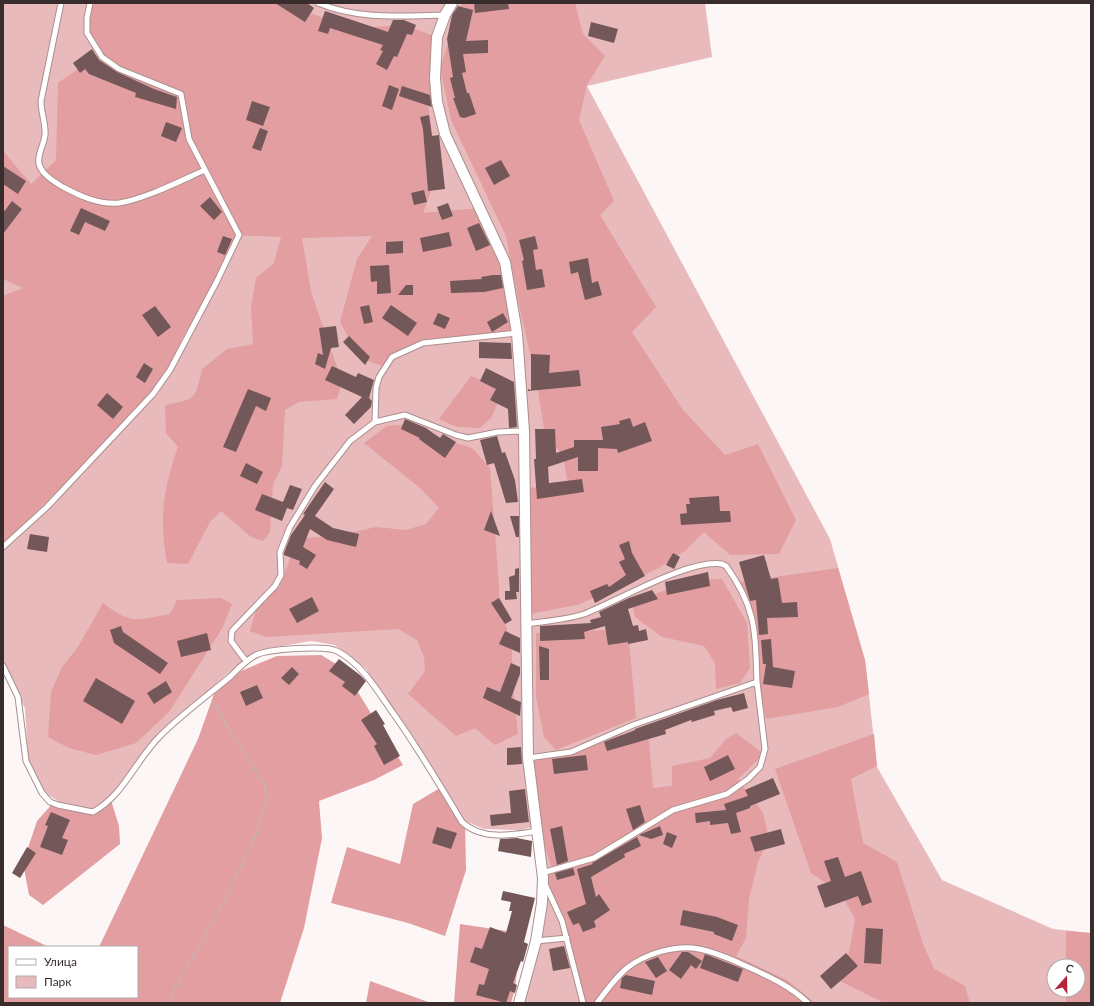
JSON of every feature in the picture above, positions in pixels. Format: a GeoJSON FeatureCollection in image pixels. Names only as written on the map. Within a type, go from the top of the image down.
{"type":"FeatureCollection","features":[{"type":"Feature","properties":{"kind":"street"},"geometry":{"type":"LineString","coordinates":[[452,3],[445,15],[436,45],[436,86],[441,121],[450,146],[505,262],[517,333],[524,431],[526,624],[528,644],[528,758],[538,831],[542,875],[542,903],[536,941],[519,1003]]}},
{"type":"Feature","properties":{"kind":"lane"},"geometry":{"type":"LineString","coordinates":[[60,3],[41,101],[41,112],[45,131],[39,156],[41,168],[52,181],[76,194],[104,202],[119,203],[162,189],[205,170]]}},
{"type":"Feature","properties":{"kind":"lane"},"geometry":{"type":"LineString","coordinates":[[3,547],[47,507],[153,394],[170,370],[217,281],[239,234],[189,139],[181,94],[119,69],[102,57],[90,40],[88,33],[86,18],[90,3]]}},
{"type":"Feature","properties":{"kind":"lane"},"geometry":{"type":"LineString","coordinates":[[318,3],[340,11],[361,16],[445,15]]}},
{"type":"Feature","properties":{"kind":"lane"},"geometry":{"type":"LineString","coordinates":[[375,422],[376,388],[379,377],[392,357],[410,347],[423,343],[517,333]]}},
{"type":"Feature","properties":{"kind":"lane"},"geometry":{"type":"LineString","coordinates":[[246,661],[231,641],[232,631],[235,626],[275,586],[281,575],[280,552],[290,527],[315,486],[350,441],[375,422],[405,414],[456,435],[468,438],[498,432],[524,431]]}},
{"type":"Feature","properties":{"kind":"lane"},"geometry":{"type":"LineString","coordinates":[[526,624],[581,614],[668,576],[694,568],[722,564],[728,569],[740,589],[752,616],[757,682],[765,749],[760,767],[748,780],[727,794],[673,810],[594,858],[542,875],[562,921],[583,1003]]}},
{"type":"Feature","properties":{"kind":"lane"},"geometry":{"type":"LineString","coordinates":[[3,666],[18,697],[26,761],[42,793],[50,802],[58,805],[86,812],[94,812],[118,793],[154,741],[195,703],[209,694],[246,661],[265,652],[323,648],[337,651],[361,670],[370,680],[410,737],[462,822],[473,830],[489,834],[538,831]]}},
{"type":"Feature","properties":{"kind":"lane"},"geometry":{"type":"LineString","coordinates":[[528,758],[571,752],[633,725],[757,682]]}},
{"type":"Feature","properties":{"kind":"lane"},"geometry":{"type":"LineString","coordinates":[[536,941],[567,938]]}},
{"type":"Feature","properties":{"kind":"lane"},"geometry":{"type":"LineString","coordinates":[[597,1003],[618,976],[635,962],[656,953],[688,948],[700,949],[734,960],[781,982],[808,1003]]}},
{"type":"Feature","properties":{"kind":"path"},"geometry":{"type":"LineString","coordinates":[[167,1003],[221,907],[254,838],[268,795],[265,786],[226,725],[209,694]]}},
{"type":"Feature","properties":{"kind":"green space"},"geometry":{"type":"Polygon","coordinates":[[[3,3],[705,3],[712,57],[587,86],[830,539],[865,660],[877,767],[942,880],[1053,929],[1091,933],[1091,1003],[521,1003],[540,915],[539,826],[520,830],[484,829],[465,821],[440,788],[366,669],[335,645],[311,641],[259,650],[227,674],[190,707],[152,747],[117,796],[93,811],[68,807],[43,792],[28,761],[25,708],[3,671],[3,3]]]}},
{"type":"Feature","properties":{"kind":"shaded area"},"geometry":{"type":"Polygon","coordinates":[[[87,3],[284,3],[300,10],[355,28],[405,25],[434,36],[430,52],[431,90],[428,105],[438,172],[423,213],[479,208],[501,256],[516,330],[459,342],[422,343],[382,366],[360,358],[340,322],[357,259],[372,236],[302,238],[311,292],[342,381],[337,399],[299,402],[285,410],[282,466],[273,484],[270,532],[263,541],[251,537],[221,511],[210,522],[188,564],[167,563],[163,532],[164,504],[169,477],[178,447],[166,433],[165,405],[183,401],[192,396],[198,387],[202,369],[227,349],[253,344],[251,307],[256,278],[274,263],[281,237],[235,235],[218,280],[184,335],[164,376],[124,427],[86,467],[52,496],[3,545],[3,296],[23,288],[3,279],[3,151],[31,184],[56,160],[58,83],[100,53],[86,30],[84,17],[87,3]]]}},
{"type":"Feature","properties":{"kind":"shaded area"},"geometry":{"type":"Polygon","coordinates":[[[462,3],[575,3],[583,34],[605,56],[587,85],[579,120],[614,201],[600,215],[656,307],[632,332],[683,410],[725,455],[758,444],[796,520],[779,554],[730,555],[704,532],[686,550],[657,569],[580,604],[531,614],[528,488],[568,485],[563,455],[545,435],[537,384],[519,305],[506,236],[451,120],[440,67],[462,3]]]}},
{"type":"Feature","properties":{"kind":"shaded area"},"geometry":{"type":"Polygon","coordinates":[[[471,376],[504,389],[491,418],[480,428],[457,427],[439,419],[471,376]]]}},
{"type":"Feature","properties":{"kind":"shaded area"},"geometry":{"type":"Polygon","coordinates":[[[411,424],[444,439],[472,448],[490,468],[499,585],[499,607],[512,643],[512,676],[518,734],[495,745],[475,728],[456,736],[408,694],[425,671],[424,657],[417,640],[398,629],[266,637],[250,631],[256,610],[280,586],[297,539],[341,535],[376,527],[406,530],[426,524],[439,508],[420,488],[364,443],[387,426],[411,424]]]}},
{"type":"Feature","properties":{"kind":"shaded area"},"geometry":{"type":"Polygon","coordinates":[[[838,568],[865,660],[869,694],[838,707],[766,719],[758,678],[759,646],[752,618],[739,582],[838,568]]]}},
{"type":"Feature","properties":{"kind":"shaded area"},"geometry":{"type":"Polygon","coordinates":[[[722,579],[747,623],[750,668],[740,683],[716,689],[715,663],[704,646],[662,637],[635,617],[632,603],[691,580],[722,579]]]}},
{"type":"Feature","properties":{"kind":"shaded area"},"geometry":{"type":"Polygon","coordinates":[[[221,598],[232,604],[223,627],[169,712],[136,743],[96,755],[69,748],[48,737],[51,692],[62,667],[78,647],[103,603],[128,618],[142,619],[170,614],[177,600],[221,598]]]}},
{"type":"Feature","properties":{"kind":"shaded area"},"geometry":{"type":"Polygon","coordinates":[[[628,629],[636,718],[556,750],[544,737],[536,697],[536,633],[628,629]]]}},
{"type":"Feature","properties":{"kind":"shaded area"},"geometry":{"type":"Polygon","coordinates":[[[321,655],[343,668],[403,765],[374,780],[319,801],[322,838],[304,928],[280,1003],[3,1003],[3,925],[47,946],[8,946],[8,998],[138,998],[138,946],[99,946],[198,739],[214,694],[241,671],[277,656],[321,655]]]}},
{"type":"Feature","properties":{"kind":"shaded area"},"geometry":{"type":"Polygon","coordinates":[[[648,731],[653,788],[672,786],[672,766],[710,758],[726,739],[736,733],[764,754],[738,779],[763,813],[769,839],[758,862],[749,899],[746,938],[736,956],[787,980],[815,1003],[584,1003],[556,900],[545,875],[552,870],[539,826],[531,760],[560,753],[594,739],[648,731]]]}},
{"type":"Feature","properties":{"kind":"shaded area"},"geometry":{"type":"Polygon","coordinates":[[[874,734],[877,766],[851,779],[863,843],[897,862],[923,944],[934,969],[965,986],[970,1003],[884,1003],[840,981],[846,968],[855,919],[840,892],[811,873],[775,769],[874,734]]]}},
{"type":"Feature","properties":{"kind":"shaded area"},"geometry":{"type":"Polygon","coordinates":[[[440,788],[465,821],[466,870],[445,936],[408,923],[331,903],[347,847],[400,864],[413,804],[440,788]]]}},
{"type":"Feature","properties":{"kind":"shaded area"},"geometry":{"type":"Polygon","coordinates":[[[111,800],[119,826],[120,844],[43,905],[29,895],[23,863],[37,821],[53,803],[93,811],[111,800]]]}},
{"type":"Feature","properties":{"kind":"shaded area"},"geometry":{"type":"Polygon","coordinates":[[[460,924],[521,933],[515,989],[511,1003],[454,1003],[460,924]]]}},
{"type":"Feature","properties":{"kind":"shaded area"},"geometry":{"type":"Polygon","coordinates":[[[1066,931],[1091,933],[1091,1003],[1066,1003],[1066,998],[1086,998],[1086,958],[1066,958],[1066,931]]]}},
{"type":"Feature","properties":{"kind":"shaded area"},"geometry":{"type":"Polygon","coordinates":[[[370,981],[431,1003],[366,1003],[370,981]]]}},
{"type":"Feature","properties":{"kind":"building"},"geometry":{"type":"Polygon","coordinates":[[[275,3],[307,3],[314,8],[305,22],[275,3]]]}},
{"type":"Feature","properties":{"kind":"building"},"geometry":{"type":"Polygon","coordinates":[[[474,3],[508,3],[509,9],[475,13],[474,3]]]}},
{"type":"Feature","properties":{"kind":"building"},"geometry":{"type":"Polygon","coordinates":[[[458,6],[473,10],[466,41],[488,40],[488,53],[463,54],[466,72],[462,73],[467,93],[469,93],[476,114],[464,118],[460,117],[453,98],[455,98],[450,78],[453,77],[447,39],[452,15],[458,6]]]}},
{"type":"Feature","properties":{"kind":"building"},"geometry":{"type":"Polygon","coordinates":[[[325,11],[388,32],[393,20],[404,20],[416,25],[412,35],[407,34],[397,57],[394,56],[387,70],[376,64],[383,51],[380,50],[383,45],[330,28],[328,34],[318,31],[325,11]]]}},
{"type":"Feature","properties":{"kind":"building"},"geometry":{"type":"Polygon","coordinates":[[[591,22],[618,29],[614,43],[588,36],[591,22]]]}},
{"type":"Feature","properties":{"kind":"building"},"geometry":{"type":"Polygon","coordinates":[[[92,49],[99,60],[117,72],[154,89],[177,97],[176,109],[135,97],[136,93],[89,74],[85,69],[80,73],[73,63],[92,49]]]}},
{"type":"Feature","properties":{"kind":"building"},"geometry":{"type":"Polygon","coordinates":[[[389,85],[399,89],[392,110],[382,106],[389,85]]]}},
{"type":"Feature","properties":{"kind":"building"},"geometry":{"type":"Polygon","coordinates":[[[402,86],[430,95],[432,107],[399,96],[402,86]]]}},
{"type":"Feature","properties":{"kind":"building"},"geometry":{"type":"Polygon","coordinates":[[[252,101],[270,107],[263,126],[246,120],[252,101]]]}},
{"type":"Feature","properties":{"kind":"building"},"geometry":{"type":"Polygon","coordinates":[[[429,115],[432,136],[439,135],[445,189],[428,191],[423,129],[420,117],[429,115]]]}},
{"type":"Feature","properties":{"kind":"building"},"geometry":{"type":"Polygon","coordinates":[[[166,122],[182,128],[176,142],[161,136],[166,122]]]}},
{"type":"Feature","properties":{"kind":"building"},"geometry":{"type":"Polygon","coordinates":[[[260,128],[268,131],[261,151],[252,148],[260,128]]]}},
{"type":"Feature","properties":{"kind":"building"},"geometry":{"type":"Polygon","coordinates":[[[501,160],[510,176],[494,185],[485,168],[501,160]]]}},
{"type":"Feature","properties":{"kind":"building"},"geometry":{"type":"Polygon","coordinates":[[[3,166],[26,181],[18,194],[3,184],[3,166]]]}},
{"type":"Feature","properties":{"kind":"building"},"geometry":{"type":"Polygon","coordinates":[[[424,190],[427,202],[414,205],[411,193],[424,190]]]}},
{"type":"Feature","properties":{"kind":"building"},"geometry":{"type":"Polygon","coordinates":[[[210,197],[222,212],[214,220],[200,206],[210,197]]]}},
{"type":"Feature","properties":{"kind":"building"},"geometry":{"type":"Polygon","coordinates":[[[12,201],[22,209],[3,234],[3,213],[12,201]]]}},
{"type":"Feature","properties":{"kind":"building"},"geometry":{"type":"Polygon","coordinates":[[[448,203],[453,216],[442,220],[437,207],[448,203]]]}},
{"type":"Feature","properties":{"kind":"building"},"geometry":{"type":"Polygon","coordinates":[[[81,208],[110,221],[105,231],[85,222],[79,235],[70,231],[81,208]]]}},
{"type":"Feature","properties":{"kind":"building"},"geometry":{"type":"Polygon","coordinates":[[[479,223],[490,245],[476,251],[467,228],[479,223]]]}},
{"type":"Feature","properties":{"kind":"building"},"geometry":{"type":"Polygon","coordinates":[[[449,232],[452,246],[423,252],[420,238],[449,232]]]}},
{"type":"Feature","properties":{"kind":"building"},"geometry":{"type":"Polygon","coordinates":[[[223,236],[232,239],[225,255],[217,252],[223,236]]]}},
{"type":"Feature","properties":{"kind":"building"},"geometry":{"type":"Polygon","coordinates":[[[535,236],[538,249],[533,250],[536,270],[542,269],[545,287],[527,290],[522,261],[524,260],[519,240],[535,236]]]}},
{"type":"Feature","properties":{"kind":"building"},"geometry":{"type":"Polygon","coordinates":[[[403,241],[403,253],[386,254],[386,242],[403,241]]]}},
{"type":"Feature","properties":{"kind":"building"},"geometry":{"type":"Polygon","coordinates":[[[588,258],[592,283],[598,281],[602,295],[585,300],[578,272],[571,274],[569,262],[588,258]]]}},
{"type":"Feature","properties":{"kind":"building"},"geometry":{"type":"Polygon","coordinates":[[[389,265],[391,293],[377,294],[377,281],[371,282],[370,266],[389,265]]]}},
{"type":"Feature","properties":{"kind":"building"},"geometry":{"type":"Polygon","coordinates":[[[501,275],[503,288],[484,292],[451,293],[450,281],[482,279],[481,277],[501,275]]]}},
{"type":"Feature","properties":{"kind":"building"},"geometry":{"type":"Polygon","coordinates":[[[406,285],[413,285],[413,295],[398,295],[406,285]]]}},
{"type":"Feature","properties":{"kind":"building"},"geometry":{"type":"Polygon","coordinates":[[[369,305],[373,322],[364,324],[360,307],[369,305]]]}},
{"type":"Feature","properties":{"kind":"building"},"geometry":{"type":"Polygon","coordinates":[[[391,305],[417,323],[408,336],[382,318],[391,305]]]}},
{"type":"Feature","properties":{"kind":"building"},"geometry":{"type":"Polygon","coordinates":[[[155,306],[171,327],[158,337],[142,315],[155,306]]]}},
{"type":"Feature","properties":{"kind":"building"},"geometry":{"type":"Polygon","coordinates":[[[438,313],[450,318],[445,329],[433,324],[438,313]]]}},
{"type":"Feature","properties":{"kind":"building"},"geometry":{"type":"Polygon","coordinates":[[[503,313],[508,322],[492,332],[487,322],[503,313]]]}},
{"type":"Feature","properties":{"kind":"building"},"geometry":{"type":"Polygon","coordinates":[[[336,326],[339,347],[331,348],[325,369],[315,364],[318,353],[323,355],[319,328],[336,326]]]}},
{"type":"Feature","properties":{"kind":"building"},"geometry":{"type":"Polygon","coordinates":[[[349,336],[370,357],[365,365],[343,342],[349,336]]]}},
{"type":"Feature","properties":{"kind":"building"},"geometry":{"type":"Polygon","coordinates":[[[479,342],[511,343],[512,359],[479,358],[479,342]]]}},
{"type":"Feature","properties":{"kind":"building"},"geometry":{"type":"Polygon","coordinates":[[[531,354],[550,355],[549,373],[579,370],[581,386],[528,391],[528,389],[531,390],[531,354]]]}},
{"type":"Feature","properties":{"kind":"building"},"geometry":{"type":"Polygon","coordinates":[[[144,363],[153,369],[145,383],[136,377],[144,363]]]}},
{"type":"Feature","properties":{"kind":"building"},"geometry":{"type":"Polygon","coordinates":[[[332,366],[356,377],[358,373],[374,380],[369,398],[372,401],[371,407],[354,424],[345,415],[362,397],[325,380],[332,366]]]}},
{"type":"Feature","properties":{"kind":"building"},"geometry":{"type":"Polygon","coordinates":[[[486,368],[514,382],[517,427],[509,428],[508,409],[490,400],[496,389],[480,381],[486,368]]]}},
{"type":"Feature","properties":{"kind":"building"},"geometry":{"type":"Polygon","coordinates":[[[248,389],[271,398],[266,411],[256,406],[236,452],[223,447],[248,389]]]}},
{"type":"Feature","properties":{"kind":"building"},"geometry":{"type":"Polygon","coordinates":[[[107,393],[123,407],[113,419],[97,405],[107,393]]]}},
{"type":"Feature","properties":{"kind":"building"},"geometry":{"type":"Polygon","coordinates":[[[630,418],[633,427],[645,422],[652,441],[618,453],[617,449],[598,448],[598,471],[578,471],[578,457],[548,467],[549,483],[582,479],[584,492],[537,499],[534,459],[536,459],[535,429],[555,429],[556,453],[574,447],[574,440],[603,440],[601,427],[620,424],[619,421],[630,418]]]}},
{"type":"Feature","properties":{"kind":"building"},"geometry":{"type":"Polygon","coordinates":[[[405,419],[426,428],[440,438],[443,434],[456,442],[445,458],[419,439],[420,438],[401,429],[405,419]]]}},
{"type":"Feature","properties":{"kind":"building"},"geometry":{"type":"Polygon","coordinates":[[[497,436],[502,453],[505,452],[515,480],[518,502],[506,503],[494,463],[487,465],[480,440],[497,436]]]}},
{"type":"Feature","properties":{"kind":"building"},"geometry":{"type":"Polygon","coordinates":[[[246,463],[263,472],[257,484],[240,476],[246,463]]]}},
{"type":"Feature","properties":{"kind":"building"},"geometry":{"type":"Polygon","coordinates":[[[325,482],[334,489],[315,516],[333,528],[359,534],[356,547],[327,540],[310,529],[303,547],[316,555],[307,569],[299,564],[300,561],[284,555],[284,553],[291,535],[305,515],[303,514],[325,482]]]}},
{"type":"Feature","properties":{"kind":"building"},"geometry":{"type":"Polygon","coordinates":[[[290,485],[302,489],[293,510],[287,508],[282,521],[255,510],[262,494],[283,502],[290,485]]]}},
{"type":"Feature","properties":{"kind":"building"},"geometry":{"type":"Polygon","coordinates":[[[719,496],[720,511],[730,511],[731,522],[681,525],[680,514],[687,513],[686,504],[690,504],[689,498],[719,496]]]}},
{"type":"Feature","properties":{"kind":"building"},"geometry":{"type":"Polygon","coordinates":[[[491,511],[500,536],[484,530],[491,511]]]}},
{"type":"Feature","properties":{"kind":"building"},"geometry":{"type":"Polygon","coordinates":[[[510,516],[519,516],[519,537],[516,537],[510,516]]]}},
{"type":"Feature","properties":{"kind":"building"},"geometry":{"type":"Polygon","coordinates":[[[30,534],[49,537],[47,552],[27,549],[30,534]]]}},
{"type":"Feature","properties":{"kind":"building"},"geometry":{"type":"Polygon","coordinates":[[[629,541],[632,553],[645,576],[595,603],[590,591],[607,584],[609,587],[626,575],[619,562],[625,559],[619,545],[629,541]]]}},
{"type":"Feature","properties":{"kind":"building"},"geometry":{"type":"Polygon","coordinates":[[[673,553],[680,557],[674,569],[666,565],[673,553]]]}},
{"type":"Feature","properties":{"kind":"building"},"geometry":{"type":"Polygon","coordinates":[[[764,555],[771,579],[778,578],[782,603],[797,602],[798,617],[767,618],[768,634],[759,635],[756,600],[750,601],[739,562],[764,555]]]}},
{"type":"Feature","properties":{"kind":"building"},"geometry":{"type":"Polygon","coordinates":[[[519,568],[519,592],[516,592],[517,599],[505,600],[505,591],[510,591],[509,577],[515,575],[515,569],[519,568]]]}},
{"type":"Feature","properties":{"kind":"building"},"geometry":{"type":"Polygon","coordinates":[[[708,572],[710,586],[667,595],[665,582],[708,572]]]}},
{"type":"Feature","properties":{"kind":"building"},"geometry":{"type":"Polygon","coordinates":[[[652,590],[658,599],[628,609],[633,626],[638,625],[639,631],[646,629],[648,640],[628,644],[628,642],[608,645],[605,626],[584,632],[585,639],[540,641],[540,626],[591,623],[590,620],[601,617],[599,612],[629,598],[652,590]]]}},
{"type":"Feature","properties":{"kind":"building"},"geometry":{"type":"Polygon","coordinates":[[[312,597],[319,611],[297,623],[289,609],[312,597]]]}},
{"type":"Feature","properties":{"kind":"building"},"geometry":{"type":"Polygon","coordinates":[[[499,598],[512,620],[505,624],[491,603],[499,598]]]}},
{"type":"Feature","properties":{"kind":"building"},"geometry":{"type":"Polygon","coordinates":[[[121,626],[123,632],[168,663],[160,674],[114,643],[110,630],[121,626]]]}},
{"type":"Feature","properties":{"kind":"building"},"geometry":{"type":"Polygon","coordinates":[[[505,631],[520,638],[520,653],[499,644],[505,631]]]}},
{"type":"Feature","properties":{"kind":"building"},"geometry":{"type":"Polygon","coordinates":[[[207,633],[211,650],[181,657],[177,641],[207,633]]]}},
{"type":"Feature","properties":{"kind":"building"},"geometry":{"type":"Polygon","coordinates":[[[771,639],[773,667],[795,671],[792,688],[763,684],[766,664],[763,664],[761,640],[771,639]]]}},
{"type":"Feature","properties":{"kind":"building"},"geometry":{"type":"Polygon","coordinates":[[[539,646],[549,649],[549,680],[540,680],[539,646]]]}},
{"type":"Feature","properties":{"kind":"building"},"geometry":{"type":"Polygon","coordinates":[[[339,659],[366,681],[355,696],[342,686],[345,682],[329,671],[339,659]]]}},
{"type":"Feature","properties":{"kind":"building"},"geometry":{"type":"Polygon","coordinates":[[[511,663],[520,667],[520,674],[511,698],[521,702],[520,716],[483,698],[487,687],[500,692],[511,663]]]}},
{"type":"Feature","properties":{"kind":"building"},"geometry":{"type":"Polygon","coordinates":[[[292,667],[299,674],[289,685],[281,678],[292,667]]]}},
{"type":"Feature","properties":{"kind":"building"},"geometry":{"type":"Polygon","coordinates":[[[96,678],[135,701],[122,724],[83,701],[96,678]]]}},
{"type":"Feature","properties":{"kind":"building"},"geometry":{"type":"Polygon","coordinates":[[[166,681],[172,692],[154,704],[147,693],[166,681]]]}},
{"type":"Feature","properties":{"kind":"building"},"geometry":{"type":"Polygon","coordinates":[[[257,685],[263,698],[246,706],[240,692],[257,685]]]}},
{"type":"Feature","properties":{"kind":"building"},"geometry":{"type":"Polygon","coordinates":[[[744,693],[748,708],[733,712],[731,707],[714,711],[715,715],[692,722],[691,720],[665,730],[666,734],[607,751],[604,742],[635,729],[717,700],[744,693]]]}},
{"type":"Feature","properties":{"kind":"building"},"geometry":{"type":"Polygon","coordinates":[[[376,710],[385,724],[383,725],[400,756],[384,765],[374,746],[377,744],[361,720],[376,710]]]}},
{"type":"Feature","properties":{"kind":"building"},"geometry":{"type":"Polygon","coordinates":[[[521,747],[522,764],[507,765],[507,748],[521,747]]]}},
{"type":"Feature","properties":{"kind":"building"},"geometry":{"type":"Polygon","coordinates":[[[586,755],[588,770],[554,774],[552,759],[586,755]]]}},
{"type":"Feature","properties":{"kind":"building"},"geometry":{"type":"Polygon","coordinates":[[[728,755],[735,769],[710,781],[704,767],[728,755]]]}},
{"type":"Feature","properties":{"kind":"building"},"geometry":{"type":"Polygon","coordinates":[[[773,778],[780,794],[736,813],[741,832],[731,834],[728,823],[710,825],[710,821],[696,823],[695,813],[726,810],[724,804],[748,796],[745,790],[773,778]]]}},
{"type":"Feature","properties":{"kind":"building"},"geometry":{"type":"Polygon","coordinates":[[[525,789],[529,822],[491,826],[490,815],[511,813],[509,791],[525,789]]]}},
{"type":"Feature","properties":{"kind":"building"},"geometry":{"type":"Polygon","coordinates":[[[640,805],[645,822],[633,830],[626,809],[640,805]]]}},
{"type":"Feature","properties":{"kind":"building"},"geometry":{"type":"Polygon","coordinates":[[[51,812],[70,820],[62,838],[68,840],[62,855],[40,847],[48,826],[45,825],[51,812]]]}},
{"type":"Feature","properties":{"kind":"building"},"geometry":{"type":"Polygon","coordinates":[[[562,826],[568,861],[557,865],[550,829],[562,826]]]}},
{"type":"Feature","properties":{"kind":"building"},"geometry":{"type":"Polygon","coordinates":[[[660,826],[663,835],[651,839],[639,835],[660,826]]]}},
{"type":"Feature","properties":{"kind":"building"},"geometry":{"type":"Polygon","coordinates":[[[437,827],[457,833],[451,849],[432,843],[437,827]]]}},
{"type":"Feature","properties":{"kind":"building"},"geometry":{"type":"Polygon","coordinates":[[[781,829],[785,844],[755,852],[750,837],[781,829]]]}},
{"type":"Feature","properties":{"kind":"building"},"geometry":{"type":"Polygon","coordinates":[[[667,832],[677,836],[672,848],[663,844],[667,832]]]}},
{"type":"Feature","properties":{"kind":"building"},"geometry":{"type":"Polygon","coordinates":[[[637,837],[641,846],[624,854],[625,857],[591,877],[596,897],[599,894],[610,910],[594,921],[596,927],[583,932],[579,923],[573,925],[567,912],[586,904],[577,869],[593,864],[592,863],[637,837]]]}},
{"type":"Feature","properties":{"kind":"building"},"geometry":{"type":"Polygon","coordinates":[[[517,838],[532,841],[531,857],[498,851],[500,839],[517,838]]]}},
{"type":"Feature","properties":{"kind":"building"},"geometry":{"type":"Polygon","coordinates":[[[27,847],[36,853],[20,878],[12,873],[27,847]]]}},
{"type":"Feature","properties":{"kind":"building"},"geometry":{"type":"Polygon","coordinates":[[[838,857],[845,877],[861,871],[872,902],[862,906],[858,896],[825,908],[817,886],[831,881],[824,861],[838,857]]]}},
{"type":"Feature","properties":{"kind":"building"},"geometry":{"type":"Polygon","coordinates":[[[573,868],[575,875],[557,880],[555,873],[573,868]]]}},
{"type":"Feature","properties":{"kind":"building"},"geometry":{"type":"Polygon","coordinates":[[[503,891],[535,898],[524,942],[528,944],[523,962],[521,961],[513,983],[517,985],[515,993],[510,991],[506,1003],[476,995],[479,984],[484,985],[489,969],[470,962],[475,947],[482,949],[490,927],[506,933],[512,911],[509,911],[511,902],[501,900],[503,891]]]}},
{"type":"Feature","properties":{"kind":"building"},"geometry":{"type":"Polygon","coordinates":[[[683,910],[717,917],[738,925],[732,941],[714,934],[714,932],[680,925],[683,910]]]}},
{"type":"Feature","properties":{"kind":"building"},"geometry":{"type":"Polygon","coordinates":[[[866,928],[883,929],[881,964],[864,963],[866,928]]]}},
{"type":"Feature","properties":{"kind":"building"},"geometry":{"type":"Polygon","coordinates":[[[564,946],[570,968],[553,971],[549,949],[564,946]]]}},
{"type":"Feature","properties":{"kind":"building"},"geometry":{"type":"Polygon","coordinates":[[[682,952],[688,952],[702,961],[696,969],[691,965],[681,979],[669,970],[682,952]]]}},
{"type":"Feature","properties":{"kind":"building"},"geometry":{"type":"Polygon","coordinates":[[[846,953],[858,966],[831,989],[820,976],[846,953]]]}},
{"type":"Feature","properties":{"kind":"building"},"geometry":{"type":"Polygon","coordinates":[[[705,954],[743,969],[738,982],[700,968],[705,954]]]}},
{"type":"Feature","properties":{"kind":"building"},"geometry":{"type":"Polygon","coordinates":[[[658,957],[667,971],[656,978],[645,962],[658,957]]]}},
{"type":"Feature","properties":{"kind":"building"},"geometry":{"type":"Polygon","coordinates":[[[626,975],[655,981],[652,995],[620,988],[622,978],[626,975]]]}}]}
